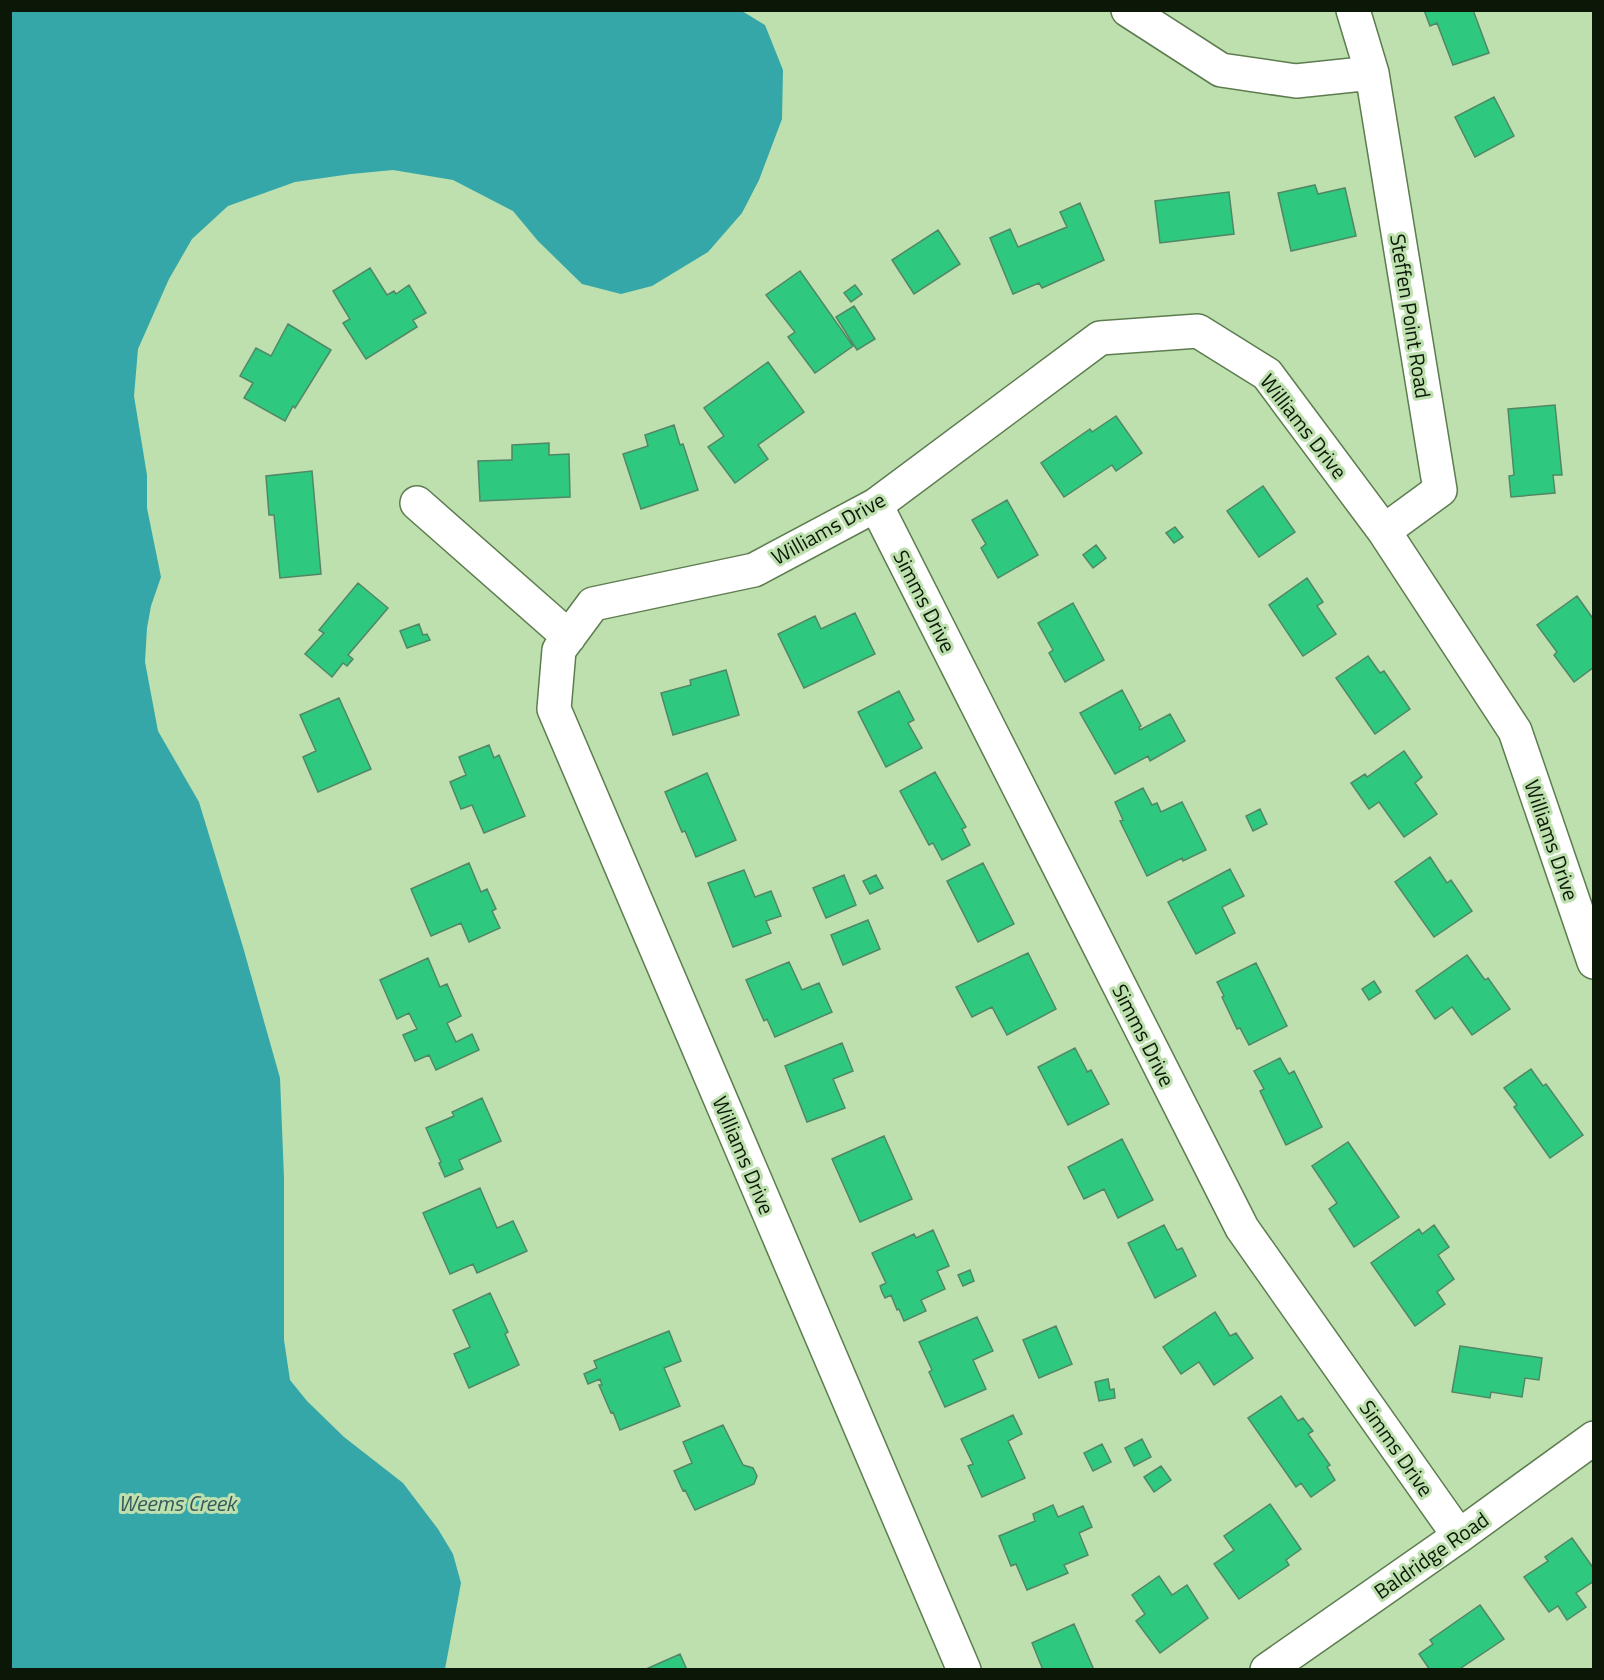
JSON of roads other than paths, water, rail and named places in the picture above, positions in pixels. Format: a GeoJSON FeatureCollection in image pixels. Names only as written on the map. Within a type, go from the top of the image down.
{"type":"FeatureCollection","features":[{"type":"Feature","properties":{"kind":"street","name":"Steffen Point Road"},"geometry":{"type":"LineString","coordinates":[[1353,10],[1372,73],[1440,490],[1384,531]]}},
{"type":"Feature","properties":{"kind":"street"},"geometry":{"type":"LineString","coordinates":[[1132,14],[1221,70],[1296,81],[1372,73]]}},
{"type":"Feature","properties":{"kind":"street","name":"Williams Drive"},"geometry":{"type":"LineString","coordinates":[[964,1670],[554,709],[559,650],[593,604],[754,570],[876,505],[1100,338],[1198,331],[1267,374],[1384,531],[1515,731],[1593,962]]}},
{"type":"Feature","properties":{"kind":"street"},"geometry":{"type":"LineString","coordinates":[[417,503],[569,637]]}},
{"type":"Feature","properties":{"kind":"street","name":"Simms Drive"},"geometry":{"type":"LineString","coordinates":[[876,505],[1242,1227],[1459,1536]]}},
{"type":"Feature","properties":{"kind":"street","name":"Baldridge Road"},"geometry":{"type":"LineString","coordinates":[[1266,1670],[1459,1536],[1593,1438]]}},
{"type":"Feature","properties":{"kind":"water","name":"Weems Creek"},"geometry":{"type":"Polygon","coordinates":[[[11,10],[742,11],[765,25],[783,70],[782,119],[759,180],[742,213],[708,252],[652,286],[621,294],[582,284],[538,241],[513,211],[453,180],[393,170],[351,174],[295,182],[228,206],[192,239],[169,279],[138,349],[134,396],[147,475],[147,508],[161,577],[151,606],[145,662],[158,731],[199,802],[280,1078],[284,1178],[284,1340],[290,1380],[307,1401],[344,1437],[403,1483],[438,1529],[453,1554],[461,1583],[445,1669],[11,1669],[11,10]]]}}]}
